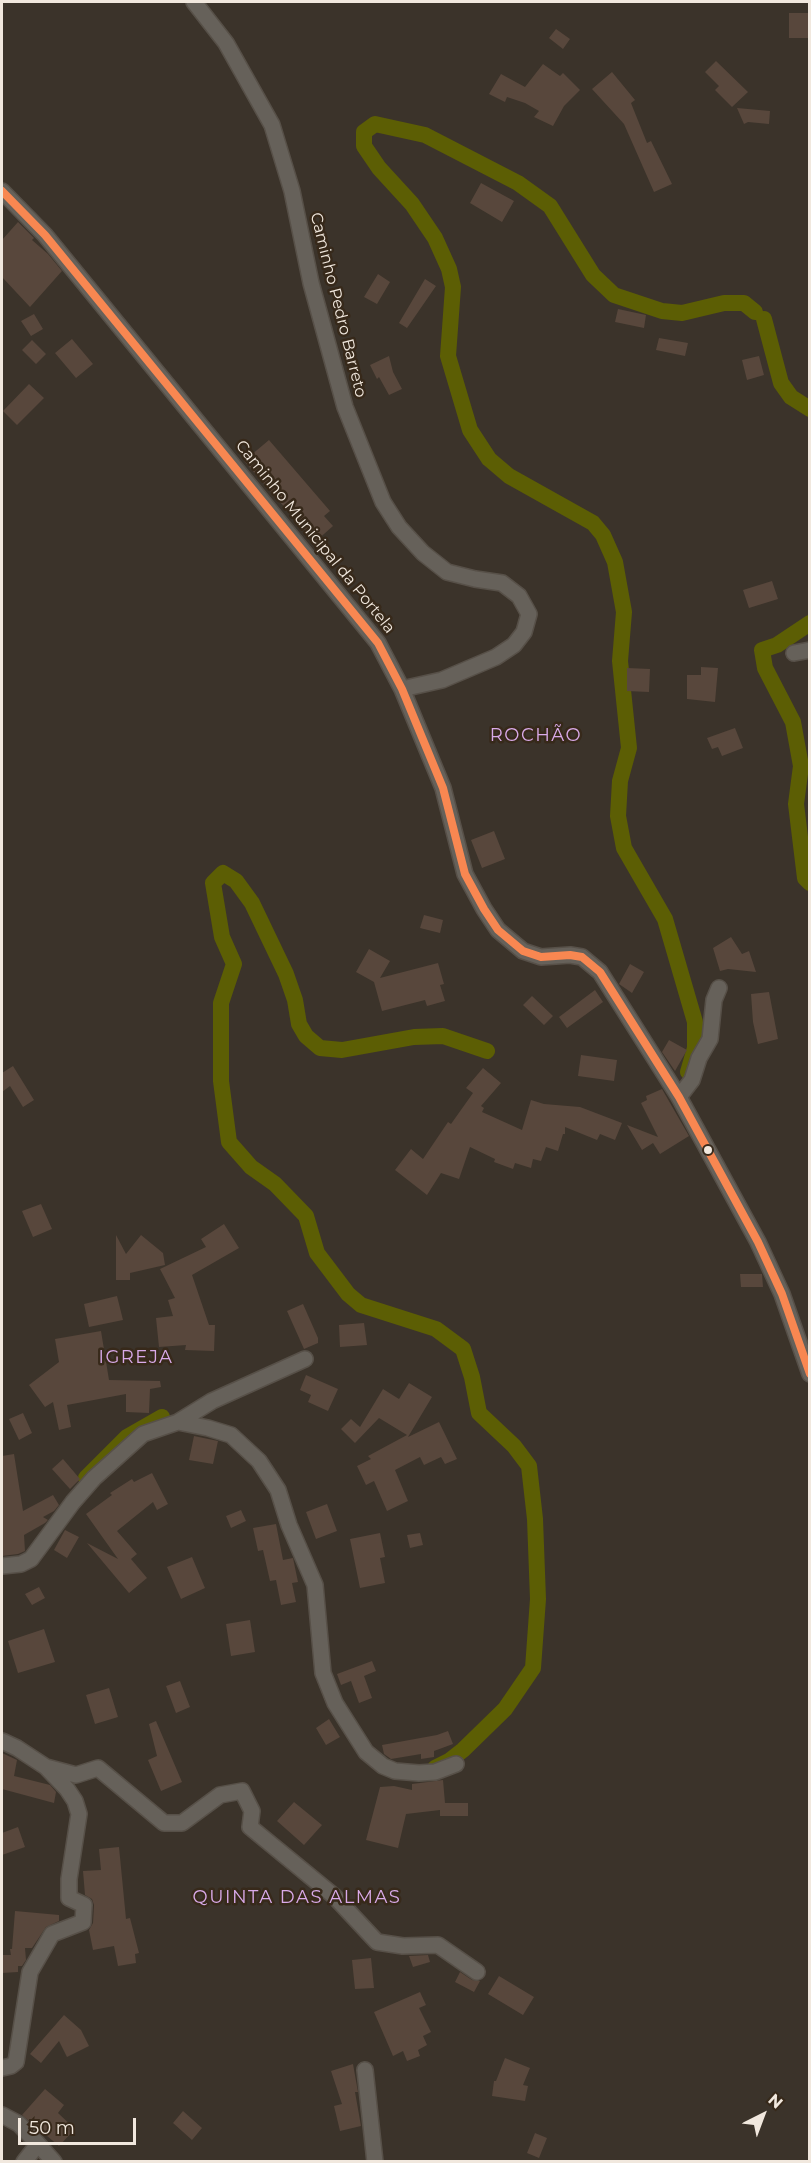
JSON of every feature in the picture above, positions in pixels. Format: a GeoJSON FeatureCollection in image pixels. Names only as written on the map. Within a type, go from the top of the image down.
{"type":"FeatureCollection","features":[{"type":"Feature","properties":{"kind":"street","name":"Caminho Pedro Barreto"},"geometry":{"type":"LineString","coordinates":[[194,2],[226,43],[272,125],[292,191],[311,284],[345,407],[383,502],[399,527],[423,553],[447,572],[502,583],[519,596],[529,614],[524,632],[514,645],[496,657],[442,680],[402,689]]}},
{"type":"Feature","properties":{"kind":"street","name":"Caminho Municipal da Portela"},"geometry":{"type":"LineString","coordinates":[[2,191],[45,235],[378,643],[402,689],[443,788],[465,874],[489,916],[498,930],[523,951],[541,957],[570,955],[582,957],[600,972],[680,1098],[758,1242],[783,1294],[810,1374]]}},
{"type":"Feature","properties":{"kind":"street"},"geometry":{"type":"LineString","coordinates":[[680,1098],[692,1080],[699,1058],[710,1039],[714,1000],[719,988]]}},
{"type":"Feature","properties":{"kind":"street"},"geometry":{"type":"LineString","coordinates":[[2,1566],[21,1564],[31,1559],[73,1502],[94,1478],[143,1434],[178,1422],[212,1401],[305,1359]]}},
{"type":"Feature","properties":{"kind":"street"},"geometry":{"type":"LineString","coordinates":[[178,1422],[231,1435],[259,1461],[278,1490],[289,1525],[315,1585],[323,1673],[335,1703],[366,1752],[383,1766],[395,1771],[435,1772],[456,1764]]}},
{"type":"Feature","properties":{"kind":"street"},"geometry":{"type":"LineString","coordinates":[[2,1741],[46,1767],[75,1801],[79,1814],[69,1879],[69,1898],[84,1905],[83,1923],[52,1934],[30,1972],[16,2062],[2,2068]]}},
{"type":"Feature","properties":{"kind":"street"},"geometry":{"type":"LineString","coordinates":[[46,1767],[76,1775],[98,1768],[164,1823],[182,1822],[220,1794],[242,1791],[252,1811],[250,1827],[334,1896],[377,1942],[403,1946],[438,1945],[477,1972]]}},
{"type":"Feature","properties":{"kind":"street"},"geometry":{"type":"LineString","coordinates":[[365,2070],[375,2162]]}},
{"type":"Feature","properties":{"kind":"street"},"geometry":{"type":"LineString","coordinates":[[2,2115],[19,2124],[54,2162]]}},
{"type":"Feature","properties":{"kind":"street"},"geometry":{"type":"LineString","coordinates":[[24,2162],[38,2145]]}},
{"type":"Feature","properties":{"kind":"building"},"geometry":{"type":"Polygon","coordinates":[[[789,13],[810,13],[810,38],[789,38],[789,13]]]}},
{"type":"Feature","properties":{"kind":"building"},"geometry":{"type":"Polygon","coordinates":[[[556,29],[570,39],[563,49],[549,38],[556,29]]]}},
{"type":"Feature","properties":{"kind":"building"},"geometry":{"type":"Polygon","coordinates":[[[716,61],[748,92],[732,107],[715,90],[719,86],[705,72],[716,61]]]}},
{"type":"Feature","properties":{"kind":"building"},"geometry":{"type":"Polygon","coordinates":[[[543,64],[560,76],[563,73],[580,90],[564,106],[553,126],[534,117],[539,111],[525,103],[507,97],[505,102],[489,94],[501,74],[525,87],[543,64]]]}},
{"type":"Feature","properties":{"kind":"building"},"geometry":{"type":"Polygon","coordinates":[[[612,72],[635,100],[631,103],[647,143],[651,141],[672,184],[654,192],[624,124],[592,89],[612,72]]]}},
{"type":"Feature","properties":{"kind":"building"},"geometry":{"type":"Polygon","coordinates":[[[737,108],[770,111],[769,124],[748,122],[744,124],[737,108]]]}},
{"type":"Feature","properties":{"kind":"building"},"geometry":{"type":"Polygon","coordinates":[[[481,183],[514,201],[502,222],[470,203],[481,183]]]}},
{"type":"Feature","properties":{"kind":"building"},"geometry":{"type":"Polygon","coordinates":[[[18,222],[62,271],[30,307],[2,277],[2,240],[18,222]]]}},
{"type":"Feature","properties":{"kind":"building"},"geometry":{"type":"Polygon","coordinates":[[[378,274],[390,282],[377,304],[364,297],[378,274]]]}},
{"type":"Feature","properties":{"kind":"building"},"geometry":{"type":"Polygon","coordinates":[[[425,279],[436,286],[407,328],[399,323],[425,279]]]}},
{"type":"Feature","properties":{"kind":"building"},"geometry":{"type":"Polygon","coordinates":[[[618,309],[646,315],[644,328],[615,322],[618,309]]]}},
{"type":"Feature","properties":{"kind":"building"},"geometry":{"type":"Polygon","coordinates":[[[34,314],[43,329],[31,336],[21,321],[34,314]]]}},
{"type":"Feature","properties":{"kind":"building"},"geometry":{"type":"Polygon","coordinates":[[[659,338],[688,343],[685,356],[656,350],[659,338]]]}},
{"type":"Feature","properties":{"kind":"building"},"geometry":{"type":"Polygon","coordinates":[[[72,339],[93,364],[76,378],[55,353],[72,339]]]}},
{"type":"Feature","properties":{"kind":"building"},"geometry":{"type":"Polygon","coordinates":[[[32,340],[46,354],[36,364],[22,350],[32,340]]]}},
{"type":"Feature","properties":{"kind":"building"},"geometry":{"type":"Polygon","coordinates":[[[389,356],[393,372],[402,389],[389,395],[370,365],[389,356]]]}},
{"type":"Feature","properties":{"kind":"building"},"geometry":{"type":"Polygon","coordinates":[[[759,356],[764,375],[747,380],[742,360],[759,356]]]}},
{"type":"Feature","properties":{"kind":"building"},"geometry":{"type":"Polygon","coordinates":[[[29,384],[44,398],[17,425],[3,411],[29,384]]]}},
{"type":"Feature","properties":{"kind":"building"},"geometry":{"type":"Polygon","coordinates":[[[269,440],[330,511],[324,516],[333,526],[315,542],[244,461],[269,440]]]}},
{"type":"Feature","properties":{"kind":"building"},"geometry":{"type":"Polygon","coordinates":[[[772,581],[778,599],[749,608],[743,590],[772,581]]]}},
{"type":"Feature","properties":{"kind":"building"},"geometry":{"type":"Polygon","coordinates":[[[701,667],[718,668],[715,702],[687,699],[687,675],[701,675],[701,667]]]}},
{"type":"Feature","properties":{"kind":"building"},"geometry":{"type":"Polygon","coordinates":[[[627,668],[650,669],[649,692],[627,691],[627,668]]]}},
{"type":"Feature","properties":{"kind":"building"},"geometry":{"type":"Polygon","coordinates":[[[735,728],[743,748],[722,756],[718,747],[712,749],[707,738],[735,728]]]}},
{"type":"Feature","properties":{"kind":"building"},"geometry":{"type":"Polygon","coordinates":[[[494,831],[505,859],[482,868],[471,840],[494,831]]]}},
{"type":"Feature","properties":{"kind":"building"},"geometry":{"type":"Polygon","coordinates":[[[424,915],[443,920],[440,933],[420,928],[424,915]]]}},
{"type":"Feature","properties":{"kind":"building"},"geometry":{"type":"Polygon","coordinates":[[[731,937],[742,954],[749,951],[756,972],[728,969],[720,971],[713,948],[731,937]]]}},
{"type":"Feature","properties":{"kind":"building"},"geometry":{"type":"Polygon","coordinates":[[[369,949],[390,961],[380,978],[438,963],[444,984],[440,985],[445,1001],[427,1006],[425,1000],[382,1011],[374,982],[356,972],[369,949]]]}},
{"type":"Feature","properties":{"kind":"building"},"geometry":{"type":"Polygon","coordinates":[[[630,964],[644,972],[632,993],[619,984],[630,964]]]}},
{"type":"Feature","properties":{"kind":"building"},"geometry":{"type":"Polygon","coordinates":[[[595,990],[603,1002],[567,1028],[559,1017],[595,990]]]}},
{"type":"Feature","properties":{"kind":"building"},"geometry":{"type":"Polygon","coordinates":[[[769,992],[778,1039],[758,1044],[753,1022],[751,994],[769,992]]]}},
{"type":"Feature","properties":{"kind":"building"},"geometry":{"type":"Polygon","coordinates":[[[532,996],[553,1016],[544,1025],[523,1005],[532,996]]]}},
{"type":"Feature","properties":{"kind":"building"},"geometry":{"type":"Polygon","coordinates":[[[669,1040],[687,1050],[675,1071],[662,1052],[669,1040]]]}},
{"type":"Feature","properties":{"kind":"building"},"geometry":{"type":"Polygon","coordinates":[[[581,1055],[617,1060],[614,1081],[578,1076],[581,1055]]]}},
{"type":"Feature","properties":{"kind":"building"},"geometry":{"type":"Polygon","coordinates":[[[13,1066],[34,1100],[23,1107],[10,1086],[2,1092],[2,1073],[13,1066]]]}},
{"type":"Feature","properties":{"kind":"building"},"geometry":{"type":"Polygon","coordinates":[[[483,1068],[501,1083],[481,1106],[484,1108],[482,1112],[522,1130],[531,1100],[544,1104],[580,1107],[622,1123],[615,1140],[600,1134],[597,1140],[565,1127],[565,1134],[563,1134],[558,1151],[546,1147],[541,1161],[533,1159],[531,1168],[515,1163],[513,1169],[494,1162],[495,1159],[470,1147],[459,1179],[441,1173],[427,1195],[395,1170],[411,1149],[423,1159],[448,1122],[451,1124],[473,1093],[466,1088],[483,1068]]]}},
{"type":"Feature","properties":{"kind":"building"},"geometry":{"type":"Polygon","coordinates":[[[662,1089],[689,1136],[660,1154],[653,1143],[642,1150],[627,1125],[658,1137],[641,1103],[647,1100],[646,1096],[662,1089]]]}},
{"type":"Feature","properties":{"kind":"building"},"geometry":{"type":"Polygon","coordinates":[[[41,1204],[52,1229],[33,1237],[22,1211],[41,1204]]]}},
{"type":"Feature","properties":{"kind":"building"},"geometry":{"type":"Polygon","coordinates":[[[224,1224],[239,1248],[192,1275],[209,1325],[215,1325],[214,1351],[185,1350],[186,1345],[159,1347],[156,1318],[173,1316],[168,1300],[175,1298],[160,1269],[206,1247],[201,1239],[224,1224]]]}},
{"type":"Feature","properties":{"kind":"building"},"geometry":{"type":"Polygon","coordinates":[[[116,1235],[126,1254],[141,1235],[163,1253],[165,1265],[130,1273],[130,1280],[116,1280],[116,1235]]]}},
{"type":"Feature","properties":{"kind":"building"},"geometry":{"type":"Polygon","coordinates":[[[740,1274],[762,1274],[763,1287],[741,1287],[740,1274]]]}},
{"type":"Feature","properties":{"kind":"building"},"geometry":{"type":"Polygon","coordinates":[[[117,1296],[123,1320],[89,1327],[84,1304],[117,1296]]]}},
{"type":"Feature","properties":{"kind":"building"},"geometry":{"type":"Polygon","coordinates":[[[303,1304],[318,1338],[318,1343],[304,1349],[287,1311],[303,1304]]]}},
{"type":"Feature","properties":{"kind":"building"},"geometry":{"type":"Polygon","coordinates":[[[364,1323],[367,1345],[340,1347],[339,1325],[364,1323]]]}},
{"type":"Feature","properties":{"kind":"building"},"geometry":{"type":"Polygon","coordinates":[[[101,1331],[109,1380],[160,1381],[161,1387],[150,1389],[149,1413],[126,1412],[126,1394],[67,1405],[71,1427],[59,1430],[53,1402],[45,1407],[29,1385],[59,1362],[55,1339],[101,1331]]]}},
{"type":"Feature","properties":{"kind":"building"},"geometry":{"type":"Polygon","coordinates":[[[306,1375],[338,1389],[328,1411],[308,1402],[311,1395],[300,1390],[306,1375]]]}},
{"type":"Feature","properties":{"kind":"building"},"geometry":{"type":"Polygon","coordinates":[[[409,1383],[432,1397],[408,1437],[439,1422],[457,1459],[445,1464],[441,1457],[424,1465],[420,1457],[395,1470],[408,1501],[387,1511],[374,1481],[366,1485],[357,1466],[371,1459],[368,1456],[407,1435],[379,1418],[355,1443],[341,1429],[351,1419],[360,1427],[383,1389],[399,1399],[409,1383]]]}},
{"type":"Feature","properties":{"kind":"building"},"geometry":{"type":"Polygon","coordinates":[[[23,1413],[32,1433],[19,1440],[9,1419],[23,1413]]]}},
{"type":"Feature","properties":{"kind":"building"},"geometry":{"type":"Polygon","coordinates":[[[194,1436],[218,1441],[213,1464],[189,1460],[194,1436]]]}},
{"type":"Feature","properties":{"kind":"building"},"geometry":{"type":"Polygon","coordinates":[[[14,1454],[23,1511],[53,1495],[59,1505],[43,1517],[48,1520],[45,1523],[24,1535],[25,1551],[2,1556],[2,1456],[14,1454]]]}},
{"type":"Feature","properties":{"kind":"building"},"geometry":{"type":"Polygon","coordinates":[[[63,1459],[80,1479],[70,1489],[52,1469],[63,1459]]]}},
{"type":"Feature","properties":{"kind":"building"},"geometry":{"type":"Polygon","coordinates":[[[152,1473],[168,1504],[157,1510],[153,1502],[117,1531],[137,1554],[131,1559],[147,1578],[129,1593],[87,1543],[118,1559],[86,1514],[112,1495],[110,1493],[132,1479],[134,1482],[152,1473]]]}},
{"type":"Feature","properties":{"kind":"building"},"geometry":{"type":"Polygon","coordinates":[[[327,1504],[337,1531],[316,1539],[306,1512],[327,1504]]]}},
{"type":"Feature","properties":{"kind":"building"},"geometry":{"type":"Polygon","coordinates":[[[241,1510],[246,1521],[231,1528],[226,1516],[241,1510]]]}},
{"type":"Feature","properties":{"kind":"building"},"geometry":{"type":"Polygon","coordinates":[[[276,1524],[283,1560],[293,1558],[298,1582],[292,1583],[296,1602],[281,1605],[276,1580],[270,1581],[263,1550],[258,1551],[253,1528],[276,1524]]]}},
{"type":"Feature","properties":{"kind":"building"},"geometry":{"type":"Polygon","coordinates":[[[65,1530],[79,1537],[67,1558],[54,1550],[65,1530]]]}},
{"type":"Feature","properties":{"kind":"building"},"geometry":{"type":"Polygon","coordinates":[[[380,1533],[385,1557],[380,1558],[385,1583],[360,1588],[350,1539],[380,1533]]]}},
{"type":"Feature","properties":{"kind":"building"},"geometry":{"type":"Polygon","coordinates":[[[420,1533],[423,1545],[410,1548],[407,1535],[420,1533]]]}},
{"type":"Feature","properties":{"kind":"building"},"geometry":{"type":"Polygon","coordinates":[[[192,1557],[205,1588],[181,1599],[167,1567],[192,1557]]]}},
{"type":"Feature","properties":{"kind":"building"},"geometry":{"type":"Polygon","coordinates":[[[39,1587],[45,1598],[32,1605],[25,1594],[39,1587]]]}},
{"type":"Feature","properties":{"kind":"building"},"geometry":{"type":"Polygon","coordinates":[[[250,1620],[255,1652],[231,1656],[226,1624],[250,1620]]]}},
{"type":"Feature","properties":{"kind":"building"},"geometry":{"type":"Polygon","coordinates":[[[44,1629],[55,1662],[18,1673],[8,1641],[44,1629]]]}},
{"type":"Feature","properties":{"kind":"building"},"geometry":{"type":"Polygon","coordinates":[[[372,1661],[376,1671],[364,1676],[372,1698],[359,1703],[351,1681],[341,1685],[337,1674],[372,1661]]]}},
{"type":"Feature","properties":{"kind":"building"},"geometry":{"type":"Polygon","coordinates":[[[180,1681],[190,1707],[176,1713],[166,1686],[180,1681]]]}},
{"type":"Feature","properties":{"kind":"building"},"geometry":{"type":"Polygon","coordinates":[[[109,1688],[118,1717],[95,1724],[86,1695],[109,1688]]]}},
{"type":"Feature","properties":{"kind":"building"},"geometry":{"type":"Polygon","coordinates":[[[329,1719],[340,1737],[326,1745],[316,1728],[329,1719]]]}},
{"type":"Feature","properties":{"kind":"building"},"geometry":{"type":"Polygon","coordinates":[[[156,1721],[182,1782],[161,1791],[148,1760],[157,1756],[149,1724],[156,1721]]]}},
{"type":"Feature","properties":{"kind":"building"},"geometry":{"type":"Polygon","coordinates":[[[448,1731],[453,1744],[434,1751],[434,1757],[421,1759],[421,1754],[391,1759],[384,1754],[382,1745],[448,1731]]]}},
{"type":"Feature","properties":{"kind":"building"},"geometry":{"type":"Polygon","coordinates":[[[2,1753],[17,1760],[14,1776],[50,1785],[56,1792],[54,1803],[2,1789],[2,1753]]]}},
{"type":"Feature","properties":{"kind":"building"},"geometry":{"type":"Polygon","coordinates":[[[443,1780],[445,1803],[468,1803],[468,1816],[440,1816],[440,1810],[406,1814],[398,1848],[366,1840],[380,1787],[394,1786],[412,1790],[412,1784],[443,1780]]]}},
{"type":"Feature","properties":{"kind":"building"},"geometry":{"type":"Polygon","coordinates":[[[294,1802],[322,1825],[304,1845],[277,1821],[294,1802]]]}},
{"type":"Feature","properties":{"kind":"building"},"geometry":{"type":"Polygon","coordinates":[[[18,1827],[25,1847],[2,1855],[2,1833],[18,1827]]]}},
{"type":"Feature","properties":{"kind":"building"},"geometry":{"type":"Polygon","coordinates":[[[119,1847],[126,1919],[130,1918],[139,1953],[135,1954],[136,1963],[118,1966],[114,1946],[93,1950],[89,1930],[93,1923],[94,1905],[92,1899],[85,1895],[83,1871],[101,1870],[99,1849],[119,1847]]]}},
{"type":"Feature","properties":{"kind":"building"},"geometry":{"type":"Polygon","coordinates":[[[15,1911],[59,1915],[59,1921],[46,1927],[32,1948],[25,1948],[26,1960],[22,1966],[18,1966],[18,1972],[2,1973],[2,1955],[11,1955],[15,1911]]]}},
{"type":"Feature","properties":{"kind":"building"},"geometry":{"type":"Polygon","coordinates":[[[428,1955],[430,1962],[413,1967],[409,1956],[428,1955]]]}},
{"type":"Feature","properties":{"kind":"building"},"geometry":{"type":"Polygon","coordinates":[[[371,1958],[374,1988],[355,1989],[352,1960],[371,1958]]]}},
{"type":"Feature","properties":{"kind":"building"},"geometry":{"type":"Polygon","coordinates":[[[460,1972],[472,1980],[480,1981],[474,1992],[455,1982],[460,1972]]]}},
{"type":"Feature","properties":{"kind":"building"},"geometry":{"type":"Polygon","coordinates":[[[499,1976],[534,1997],[523,2015],[488,1994],[499,1976]]]}},
{"type":"Feature","properties":{"kind":"building"},"geometry":{"type":"Polygon","coordinates":[[[420,1992],[426,2005],[419,2008],[431,2032],[423,2036],[427,2045],[418,2050],[420,2056],[407,2061],[403,2051],[393,2056],[374,2012],[420,1992]]]}},
{"type":"Feature","properties":{"kind":"building"},"geometry":{"type":"Polygon","coordinates":[[[64,2015],[81,2030],[89,2046],[67,2057],[59,2041],[41,2063],[30,2054],[64,2015]]]}},
{"type":"Feature","properties":{"kind":"building"},"geometry":{"type":"Polygon","coordinates":[[[505,2058],[530,2068],[523,2085],[528,2086],[525,2101],[492,2096],[494,2081],[496,2081],[505,2058]]]}},
{"type":"Feature","properties":{"kind":"building"},"geometry":{"type":"Polygon","coordinates":[[[353,2064],[361,2126],[340,2131],[334,2106],[342,2104],[331,2071],[353,2064]]]}},
{"type":"Feature","properties":{"kind":"building"},"geometry":{"type":"Polygon","coordinates":[[[45,2089],[64,2105],[58,2113],[75,2129],[59,2146],[22,2115],[45,2089]]]}},
{"type":"Feature","properties":{"kind":"building"},"geometry":{"type":"Polygon","coordinates":[[[183,2111],[202,2128],[192,2140],[173,2123],[183,2111]]]}},
{"type":"Feature","properties":{"kind":"building"},"geometry":{"type":"Polygon","coordinates":[[[535,2133],[547,2138],[539,2158],[527,2153],[535,2133]]]}},
{"type":"Feature","properties":{"kind":"waterway"},"geometry":{"type":"LineString","coordinates":[[688,1072],[695,1048],[695,1022],[665,919],[624,848],[618,816],[620,781],[629,748],[620,661],[624,612],[615,562],[603,535],[593,523],[509,476],[489,459],[470,430],[448,356],[453,287],[449,269],[435,238],[412,204],[379,168],[364,146],[364,132],[375,124],[425,135],[518,183],[550,206],[593,275],[614,295],[662,311],[682,313],[724,303],[744,303],[755,312]]}},
{"type":"Feature","properties":{"kind":"waterway"},"geometry":{"type":"LineString","coordinates":[[764,319],[781,383],[791,397],[810,409]]}},
{"type":"Feature","properties":{"kind":"waterway"},"geometry":{"type":"LineString","coordinates":[[810,623],[777,645],[762,650],[765,668],[793,722],[801,766],[796,804],[805,878],[810,883]]}},
{"type":"Feature","properties":{"kind":"waterway"},"geometry":{"type":"LineString","coordinates":[[435,1768],[463,1750],[505,1709],[533,1668],[538,1599],[535,1519],[529,1466],[514,1446],[479,1413],[472,1377],[463,1349],[436,1329],[361,1305],[348,1294],[317,1253],[306,1216],[275,1184],[251,1167],[229,1142],[221,1081],[221,1003],[234,964],[222,937],[213,883],[223,873],[236,881],[252,903],[286,974],[295,1000],[299,1024],[306,1036],[320,1048],[342,1050],[414,1037],[443,1036],[487,1051]]}},
{"type":"Feature","properties":{"kind":"waterway"},"geometry":{"type":"LineString","coordinates":[[86,1478],[127,1437],[162,1417]]}},
{"type":"Feature","properties":{"kind":"transit line"},"geometry":{"type":"LineString","coordinates":[[2,191],[45,235],[378,643],[402,689],[443,788],[465,874],[484,909],[498,930],[523,951],[541,957],[570,955],[582,957],[600,972],[679,1097],[758,1242],[782,1294],[810,1374]]}},
{"type":"Feature","properties":{"kind":"district","name":"ROCHÃO"},"geometry":{"type":"Point","coordinates":[536,736]}},
{"type":"Feature","properties":{"kind":"district","name":"IGREJA"},"geometry":{"type":"Point","coordinates":[136,1358]}},
{"type":"Feature","properties":{"kind":"district","name":"QUINTA DAS ALMAS"},"geometry":{"type":"Point","coordinates":[297,1898]}}]}
